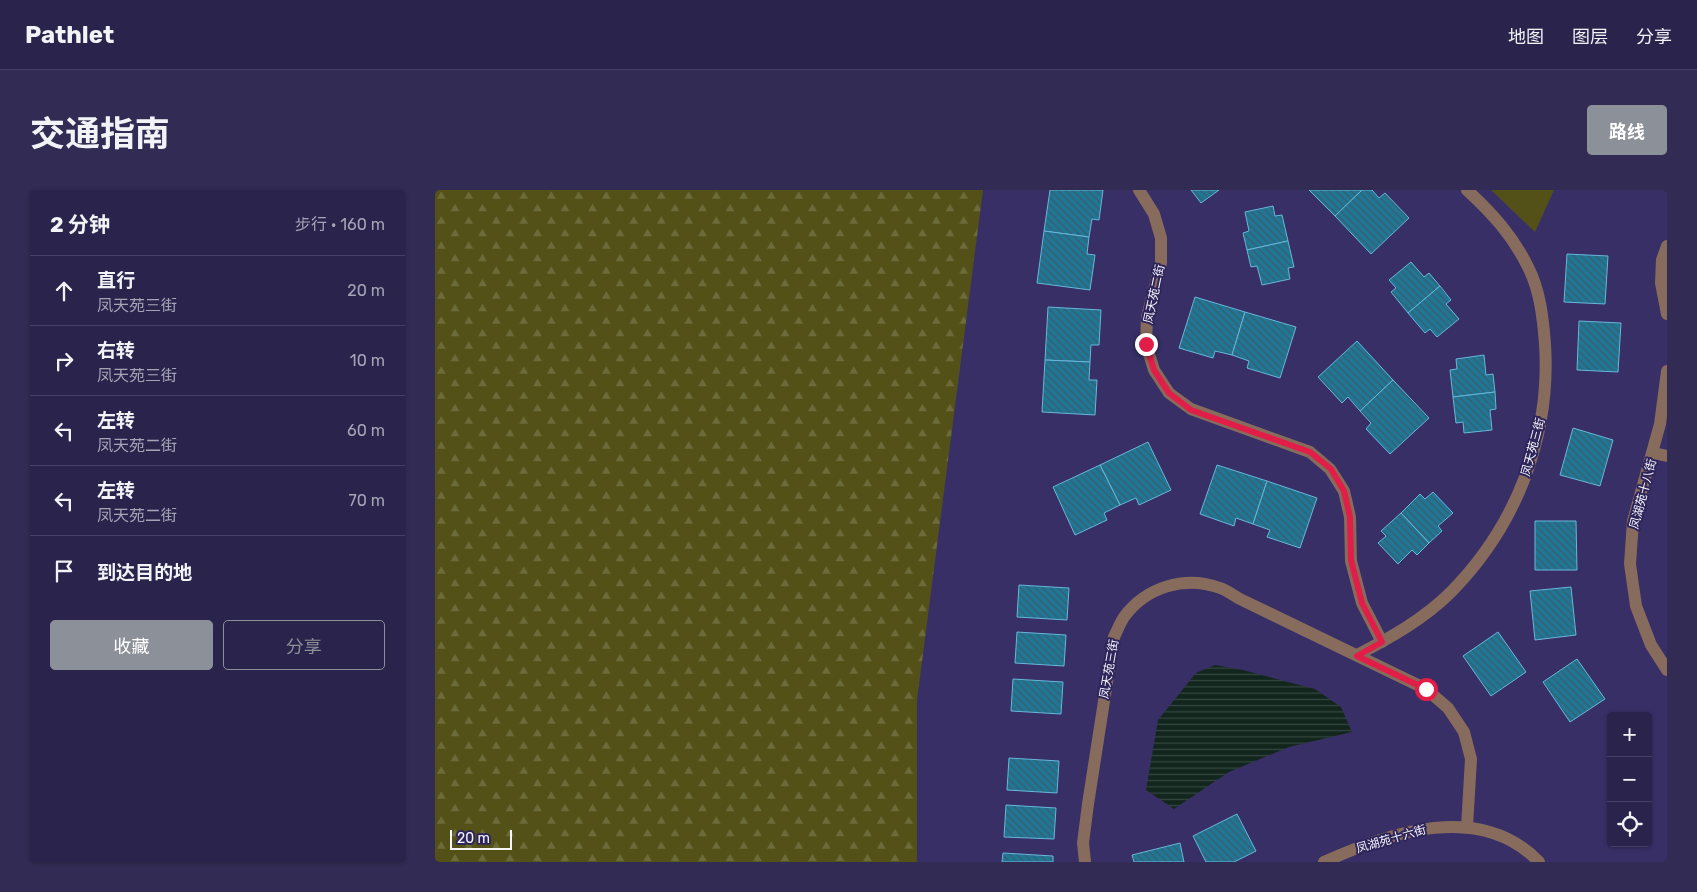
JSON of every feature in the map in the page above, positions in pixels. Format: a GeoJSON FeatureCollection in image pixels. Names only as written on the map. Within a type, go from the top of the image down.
{"type":"FeatureCollection","features":[{"type":"Feature","properties":{"kind":"lane","name":"凤天苑二街"},"geometry":{"type":"LineString","coordinates":[[1139,190],[1154,214],[1161,238],[1161,263],[1147,317],[1146,344],[1154,370],[1169,393],[1191,410],[1310,452],[1331,469],[1344,491],[1350,517],[1351,560],[1362,603],[1382,642]]}},
{"type":"Feature","properties":{"kind":"lane","name":"凤天苑三街"},"geometry":{"type":"LineString","coordinates":[[1357,656],[1422,616],[1450,593],[1474,566],[1496,536],[1514,505],[1528,471],[1538,436],[1544,400],[1546,364],[1544,328],[1537,292],[1529,268],[1518,246],[1490,210],[1467,190]]}},
{"type":"Feature","properties":{"kind":"lane"},"geometry":{"type":"LineString","coordinates":[[1667,246],[1662,260],[1661,283],[1667,314]]}},
{"type":"Feature","properties":{"kind":"lane","name":"凤湖苑十八街"},"geometry":{"type":"LineString","coordinates":[[1667,371],[1660,424],[1633,521],[1630,564],[1636,606],[1651,645],[1667,670]]}},
{"type":"Feature","properties":{"kind":"lane"},"geometry":{"type":"LineString","coordinates":[[1653,453],[1667,456]]}},
{"type":"Feature","properties":{"kind":"lane","name":"凤天苑三街"},"geometry":{"type":"LineString","coordinates":[[1085,862],[1083,842],[1085,823],[1114,637],[1123,618],[1138,601],[1157,590],[1178,583],[1200,583],[1221,588],[1426,689],[1448,708],[1464,732],[1471,759],[1467,827]]}},
{"type":"Feature","properties":{"kind":"lane","name":"凤湖苑十六街"},"geometry":{"type":"LineString","coordinates":[[1324,862],[1368,844],[1429,827],[1467,827],[1503,835],[1529,850],[1539,862]]}},
{"type":"Feature","properties":{"kind":"green space"},"geometry":{"type":"Polygon","coordinates":[[[435,190],[983,190],[917,700],[917,862],[435,862],[435,190]]]}},
{"type":"Feature","properties":{"kind":"green space"},"geometry":{"type":"Polygon","coordinates":[[[1491,190],[1554,190],[1535,232],[1491,190]]]}},
{"type":"Feature","properties":{"kind":"shaded area"},"geometry":{"type":"Polygon","coordinates":[[[1215,665],[1243,670],[1315,689],[1341,707],[1352,732],[1289,747],[1229,772],[1174,809],[1146,790],[1158,720],[1196,673],[1215,665]]]}},
{"type":"Feature","properties":{"kind":"building"},"geometry":{"type":"Polygon","coordinates":[[[1050,190],[1103,190],[1099,220],[1092,219],[1089,237],[1044,231],[1050,190]]]}},
{"type":"Feature","properties":{"kind":"building"},"geometry":{"type":"Polygon","coordinates":[[[1191,190],[1219,190],[1201,203],[1191,190]]]}},
{"type":"Feature","properties":{"kind":"building"},"geometry":{"type":"Polygon","coordinates":[[[1309,190],[1362,190],[1335,216],[1309,190]]]}},
{"type":"Feature","properties":{"kind":"building"},"geometry":{"type":"Polygon","coordinates":[[[1362,190],[1372,190],[1379,198],[1385,193],[1409,218],[1371,254],[1335,216],[1362,190]]]}},
{"type":"Feature","properties":{"kind":"building"},"geometry":{"type":"Polygon","coordinates":[[[1273,206],[1275,216],[1282,215],[1288,241],[1247,250],[1243,233],[1249,231],[1245,212],[1273,206]]]}},
{"type":"Feature","properties":{"kind":"building"},"geometry":{"type":"Polygon","coordinates":[[[1044,231],[1089,237],[1087,254],[1095,255],[1090,290],[1037,283],[1044,231]]]}},
{"type":"Feature","properties":{"kind":"building"},"geometry":{"type":"Polygon","coordinates":[[[1288,241],[1294,267],[1288,268],[1290,279],[1262,285],[1257,266],[1251,267],[1247,250],[1288,241]]]}},
{"type":"Feature","properties":{"kind":"building"},"geometry":{"type":"Polygon","coordinates":[[[1567,254],[1608,256],[1605,304],[1564,302],[1567,254]]]}},
{"type":"Feature","properties":{"kind":"building"},"geometry":{"type":"Polygon","coordinates":[[[1411,262],[1424,277],[1429,273],[1440,286],[1408,313],[1391,292],[1396,288],[1389,280],[1411,262]]]}},
{"type":"Feature","properties":{"kind":"building"},"geometry":{"type":"Polygon","coordinates":[[[1440,286],[1451,300],[1446,304],[1459,319],[1437,337],[1430,329],[1425,333],[1408,313],[1440,286]]]}},
{"type":"Feature","properties":{"kind":"building"},"geometry":{"type":"Polygon","coordinates":[[[1195,297],[1245,312],[1232,355],[1215,351],[1213,358],[1179,348],[1195,297]]]}},
{"type":"Feature","properties":{"kind":"building"},"geometry":{"type":"Polygon","coordinates":[[[1048,307],[1101,310],[1099,345],[1091,345],[1090,362],[1045,360],[1048,307]]]}},
{"type":"Feature","properties":{"kind":"building"},"geometry":{"type":"Polygon","coordinates":[[[1245,312],[1296,327],[1280,378],[1247,368],[1249,361],[1232,355],[1245,312]]]}},
{"type":"Feature","properties":{"kind":"building"},"geometry":{"type":"Polygon","coordinates":[[[1579,321],[1621,323],[1618,372],[1577,370],[1579,321]]]}},
{"type":"Feature","properties":{"kind":"building"},"geometry":{"type":"Polygon","coordinates":[[[1357,341],[1393,380],[1360,411],[1348,397],[1342,403],[1318,377],[1357,341]]]}},
{"type":"Feature","properties":{"kind":"building"},"geometry":{"type":"Polygon","coordinates":[[[1484,355],[1486,375],[1493,374],[1495,392],[1453,397],[1450,370],[1457,369],[1456,359],[1484,355]]]}},
{"type":"Feature","properties":{"kind":"building"},"geometry":{"type":"Polygon","coordinates":[[[1045,360],[1090,362],[1089,380],[1097,380],[1095,415],[1042,412],[1045,360]]]}},
{"type":"Feature","properties":{"kind":"building"},"geometry":{"type":"Polygon","coordinates":[[[1393,380],[1429,418],[1390,454],[1366,429],[1371,423],[1360,411],[1393,380]]]}},
{"type":"Feature","properties":{"kind":"building"},"geometry":{"type":"Polygon","coordinates":[[[1495,392],[1496,409],[1490,410],[1492,430],[1464,433],[1463,422],[1456,423],[1453,397],[1495,392]]]}},
{"type":"Feature","properties":{"kind":"building"},"geometry":{"type":"Polygon","coordinates":[[[1573,428],[1613,440],[1600,486],[1560,475],[1573,428]]]}},
{"type":"Feature","properties":{"kind":"building"},"geometry":{"type":"Polygon","coordinates":[[[1148,442],[1171,490],[1139,505],[1136,498],[1120,505],[1100,465],[1148,442]]]}},
{"type":"Feature","properties":{"kind":"building"},"geometry":{"type":"Polygon","coordinates":[[[1100,465],[1120,505],[1104,513],[1107,520],[1075,535],[1053,487],[1100,465]]]}},
{"type":"Feature","properties":{"kind":"building"},"geometry":{"type":"Polygon","coordinates":[[[1217,465],[1267,481],[1253,524],[1236,518],[1234,526],[1200,514],[1217,465]]]}},
{"type":"Feature","properties":{"kind":"building"},"geometry":{"type":"Polygon","coordinates":[[[1267,481],[1317,498],[1300,548],[1267,537],[1270,530],[1253,524],[1267,481]]]}},
{"type":"Feature","properties":{"kind":"building"},"geometry":{"type":"Polygon","coordinates":[[[1433,492],[1453,513],[1438,526],[1442,531],[1429,543],[1401,513],[1420,494],[1425,499],[1433,492]]]}},
{"type":"Feature","properties":{"kind":"building"},"geometry":{"type":"Polygon","coordinates":[[[1401,513],[1429,543],[1417,555],[1412,550],[1398,564],[1378,543],[1386,536],[1381,531],[1401,513]]]}},
{"type":"Feature","properties":{"kind":"building"},"geometry":{"type":"Polygon","coordinates":[[[1535,521],[1576,521],[1577,570],[1535,570],[1535,521]]]}},
{"type":"Feature","properties":{"kind":"building"},"geometry":{"type":"Polygon","coordinates":[[[1019,585],[1069,588],[1067,620],[1017,617],[1019,585]]]}},
{"type":"Feature","properties":{"kind":"building"},"geometry":{"type":"Polygon","coordinates":[[[1571,587],[1576,635],[1535,640],[1530,591],[1571,587]]]}},
{"type":"Feature","properties":{"kind":"building"},"geometry":{"type":"Polygon","coordinates":[[[1017,632],[1066,635],[1064,666],[1015,663],[1017,632]]]}},
{"type":"Feature","properties":{"kind":"building"},"geometry":{"type":"Polygon","coordinates":[[[1498,632],[1526,672],[1491,696],[1463,656],[1498,632]]]}},
{"type":"Feature","properties":{"kind":"building"},"geometry":{"type":"Polygon","coordinates":[[[1577,659],[1605,699],[1570,722],[1543,682],[1577,659]]]}},
{"type":"Feature","properties":{"kind":"building"},"geometry":{"type":"Polygon","coordinates":[[[1013,679],[1063,682],[1061,714],[1011,711],[1013,679]]]}},
{"type":"Feature","properties":{"kind":"building"},"geometry":{"type":"Polygon","coordinates":[[[1009,758],[1059,761],[1057,793],[1007,790],[1009,758]]]}},
{"type":"Feature","properties":{"kind":"building"},"geometry":{"type":"Polygon","coordinates":[[[1006,805],[1056,808],[1054,839],[1004,837],[1006,805]]]}},
{"type":"Feature","properties":{"kind":"building"},"geometry":{"type":"Polygon","coordinates":[[[1237,814],[1256,851],[1234,862],[1206,862],[1193,836],[1237,814]]]}},
{"type":"Feature","properties":{"kind":"building"},"geometry":{"type":"Polygon","coordinates":[[[1180,843],[1184,862],[1134,862],[1132,855],[1180,843]]]}},
{"type":"Feature","properties":{"kind":"building"},"geometry":{"type":"Polygon","coordinates":[[[1003,853],[1053,856],[1053,862],[1002,862],[1003,853]]]}},
{"type":"Feature","properties":{"kind":"route"},"geometry":{"type":"LineString","coordinates":[[1146,344],[1154,370],[1169,393],[1191,410],[1310,452],[1331,469],[1344,491],[1350,517],[1351,560],[1362,603],[1382,642],[1357,656],[1426,689]]}}]}
